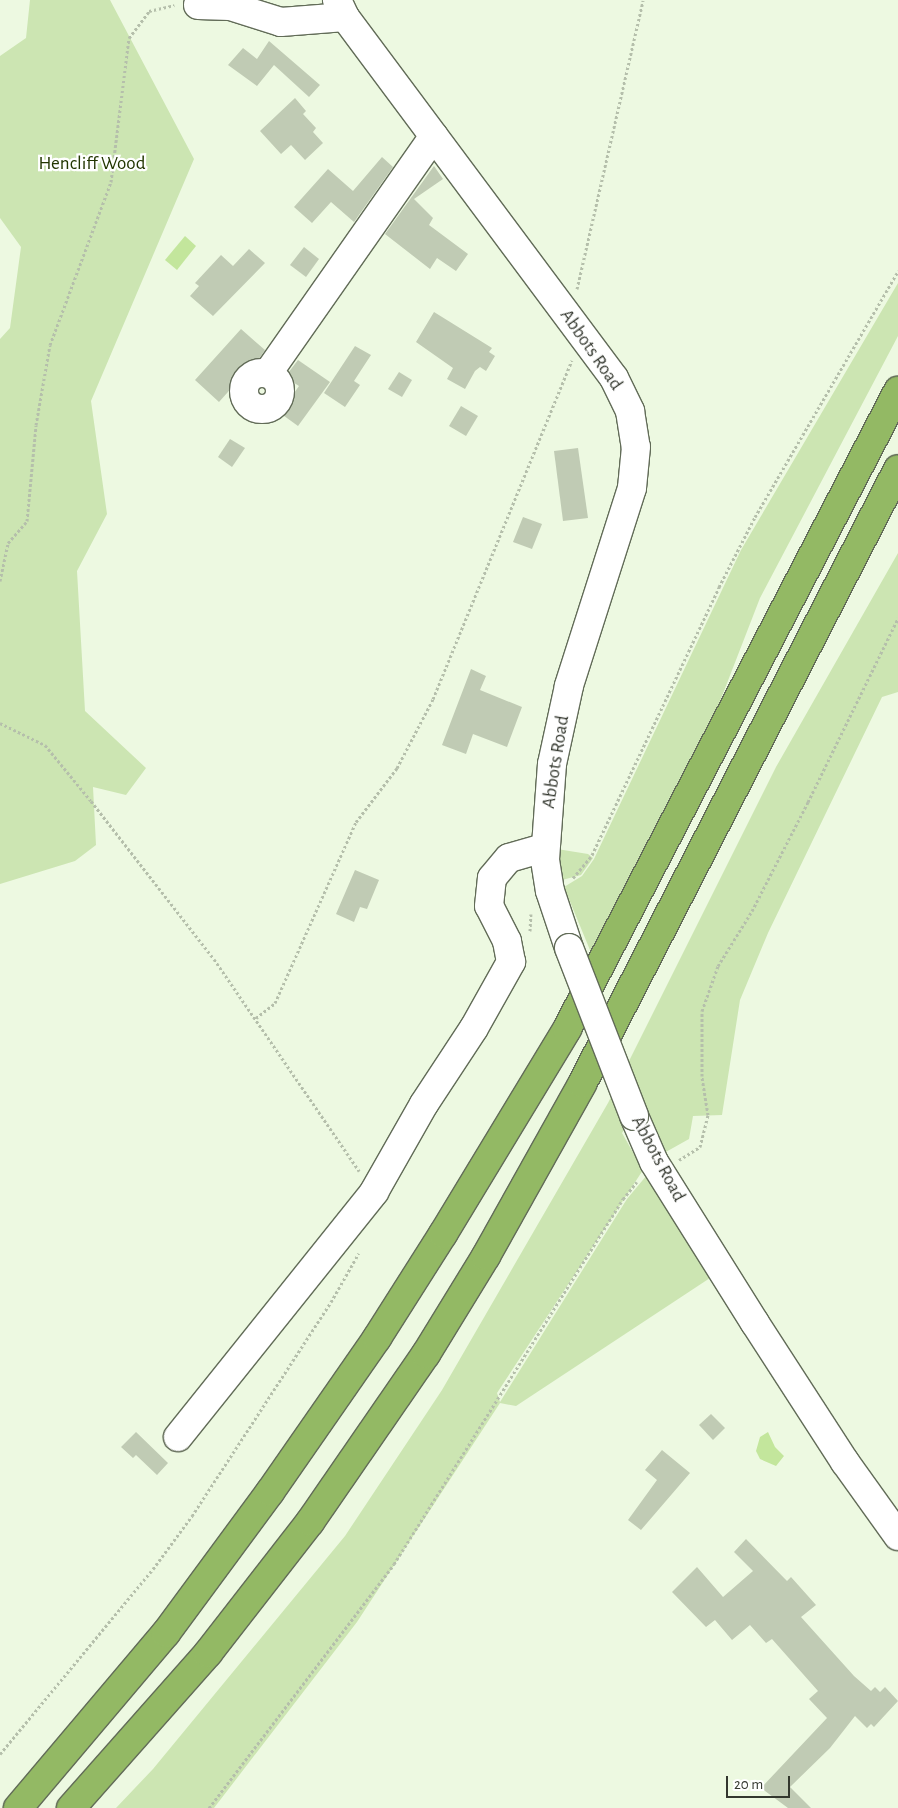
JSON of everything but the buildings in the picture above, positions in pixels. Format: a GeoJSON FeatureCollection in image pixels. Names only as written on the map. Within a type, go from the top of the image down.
{"type":"FeatureCollection","features":[{"type":"Feature","properties":{"kind":"highway"},"geometry":{"type":"LineString","coordinates":[[18,1808],[166,1633],[270,1492],[377,1338],[443,1234],[567,1029],[898,391]]}},
{"type":"Feature","properties":{"kind":"highway"},"geometry":{"type":"LineString","coordinates":[[71,1808],[208,1654],[310,1522],[426,1354],[481,1264],[582,1084],[898,469]]}},
{"type":"Feature","properties":{"kind":"street","name":"Abbots Road"},"geometry":{"type":"LineString","coordinates":[[341,8],[614,378],[630,411],[636,446],[632,488],[569,686],[552,764],[545,848],[550,891],[569,948],[634,1116],[657,1166],[840,1454],[898,1536]]}},
{"type":"Feature","properties":{"kind":"street"},"geometry":{"type":"LineString","coordinates":[[207,11],[281,22],[341,8]]}},
{"type":"Feature","properties":{"kind":"street"},"geometry":{"type":"LineString","coordinates":[[268,373],[434,136]]}},
{"type":"Feature","properties":{"kind":"street"},"geometry":{"type":"LineString","coordinates":[[178,1437],[374,1192],[424,1104],[474,1028],[511,962],[508,941],[489,906],[492,878],[509,858],[545,848]]}},
{"type":"Feature","properties":{"kind":"path"},"geometry":{"type":"LineString","coordinates":[[256,1018],[275,1003],[356,822],[397,768],[433,699],[575,325],[576,298],[643,0]]}},
{"type":"Feature","properties":{"kind":"path"},"geometry":{"type":"LineString","coordinates":[[0,581],[8,543],[27,521],[36,426],[50,346],[110,182],[128,38],[149,11],[172,5],[207,11]]}},
{"type":"Feature","properties":{"kind":"path"},"geometry":{"type":"LineString","coordinates":[[209,1808],[394,1564],[623,1198],[657,1166],[700,1147],[706,1123],[702,1011],[718,966],[752,911],[808,802],[898,618]]}},
{"type":"Feature","properties":{"kind":"path"},"geometry":{"type":"LineString","coordinates":[[0,723],[45,745],[214,959],[374,1192]]}},
{"type":"Feature","properties":{"kind":"green space","name":"Hencliff Wood"},"geometry":{"type":"Polygon","coordinates":[[[30,0],[110,0],[194,159],[91,401],[107,514],[77,571],[85,711],[146,768],[126,795],[93,787],[96,845],[75,861],[0,884],[0,339],[10,328],[21,247],[0,218],[0,56],[26,38],[30,0]]]}},
{"type":"Feature","properties":{"kind":"green space"},"geometry":{"type":"Polygon","coordinates":[[[898,283],[898,336],[760,598],[705,740],[592,955],[564,887],[582,876],[594,859],[741,550],[898,283]]]}},
{"type":"Feature","properties":{"kind":"green space"},"geometry":{"type":"Polygon","coordinates":[[[898,553],[898,692],[882,697],[768,933],[740,1000],[722,1115],[693,1116],[689,1139],[664,1153],[640,1107],[622,1133],[643,1170],[497,1393],[500,1402],[627,1199],[647,1175],[710,1278],[516,1406],[500,1403],[357,1622],[214,1808],[116,1808],[153,1769],[345,1536],[442,1390],[608,1103],[776,767],[898,553]]]}},
{"type":"Feature","properties":{"kind":"green space"},"geometry":{"type":"Polygon","coordinates":[[[557,849],[588,854],[593,858],[581,875],[562,880],[557,849]]]}},
{"type":"Feature","properties":{"kind":"shaded area"},"geometry":{"type":"Polygon","coordinates":[[[185,236],[196,246],[177,270],[165,260],[185,236]]]}},
{"type":"Feature","properties":{"kind":"shaded area"},"geometry":{"type":"Polygon","coordinates":[[[768,1432],[775,1447],[784,1456],[776,1466],[760,1459],[756,1451],[760,1437],[768,1432]]]}}]}
